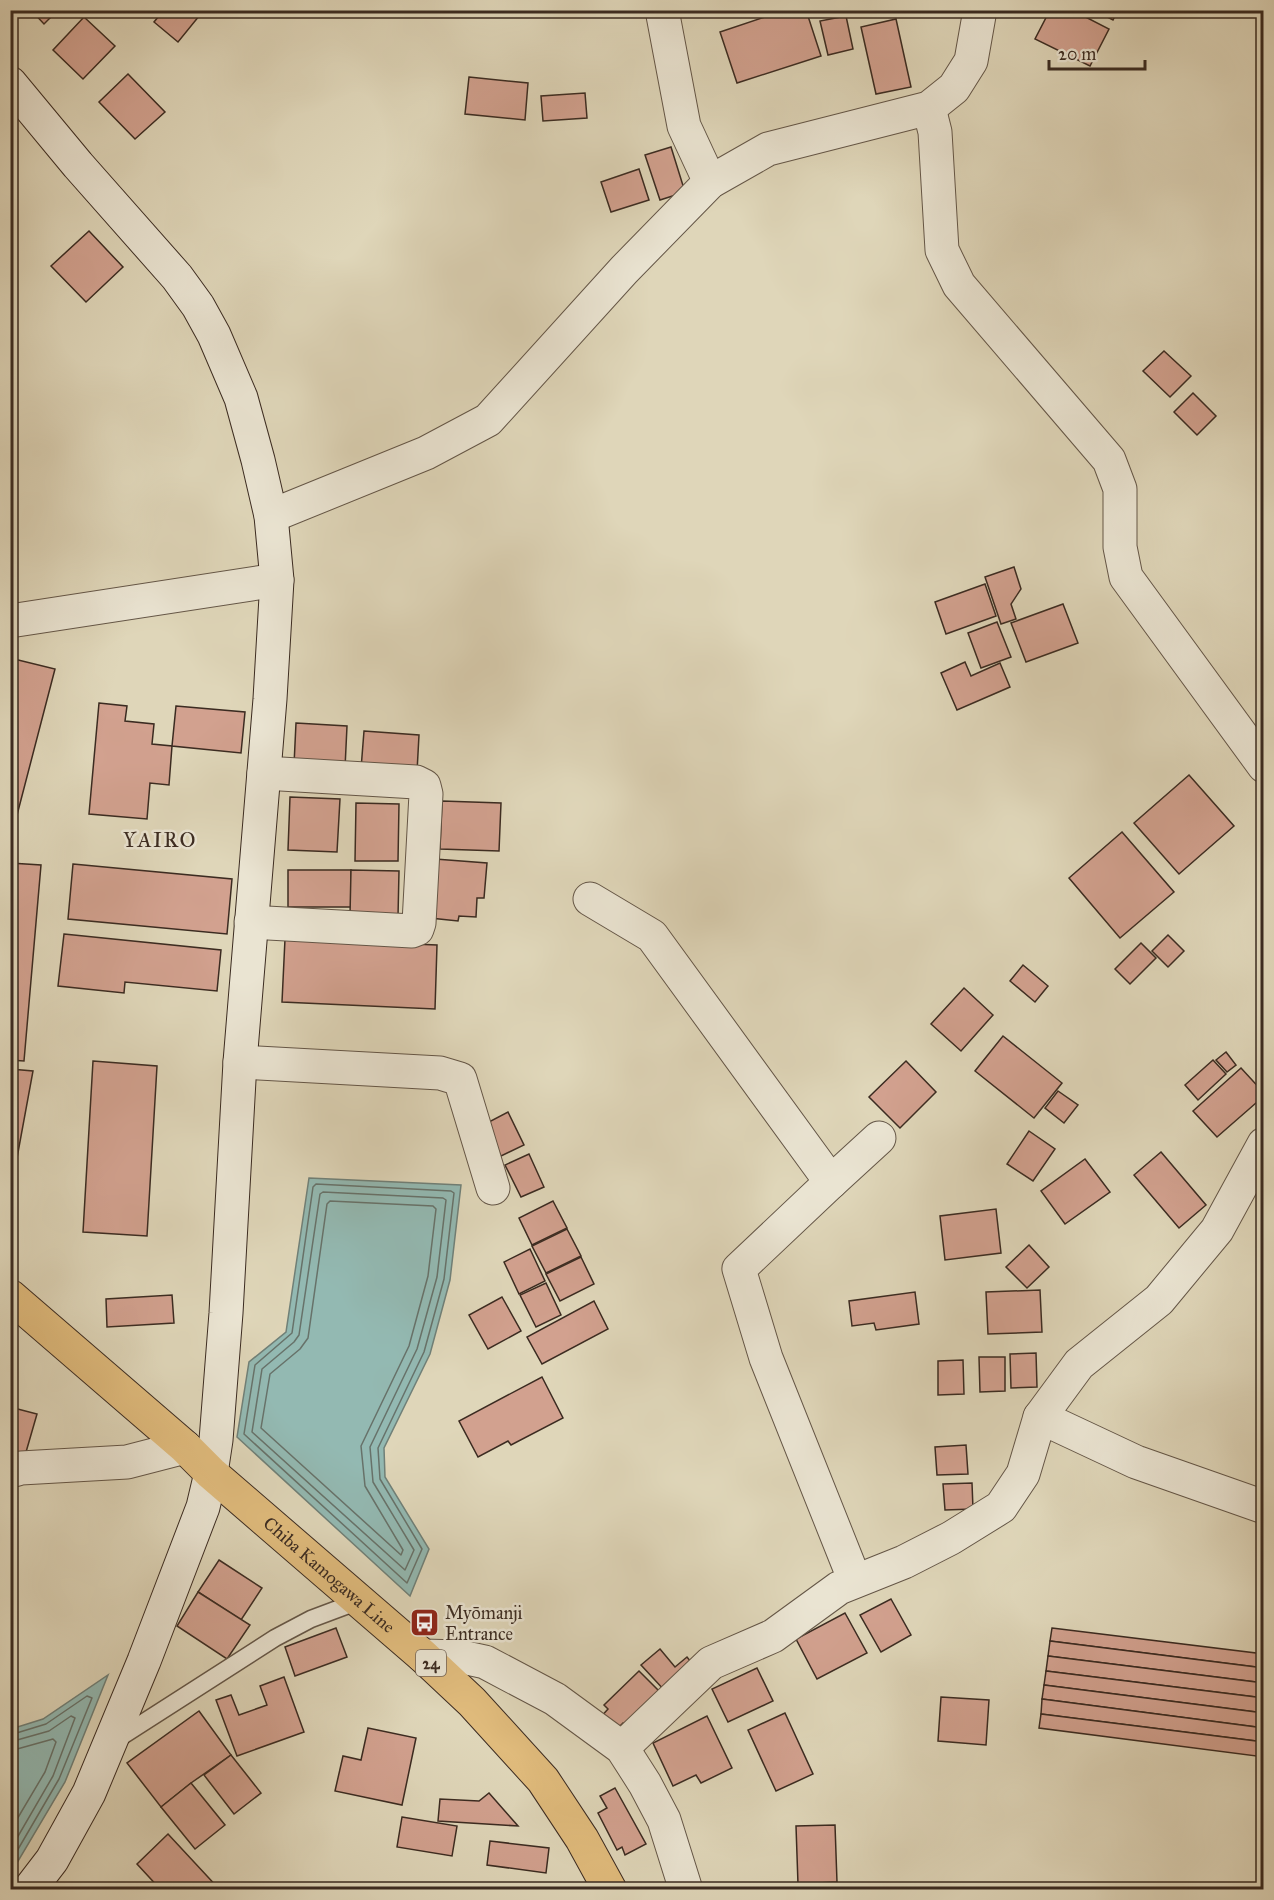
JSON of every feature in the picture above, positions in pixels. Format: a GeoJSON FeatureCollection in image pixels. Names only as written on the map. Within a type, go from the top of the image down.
{"type":"FeatureCollection","features":[{"type":"Feature","properties":{"kind":"main road","name":"Chiba Kamogawa Line"},"geometry":{"type":"LineString","coordinates":[[10,1296],[185,1447],[211,1473],[472,1701],[543,1780],[582,1839],[610,1890]]}},
{"type":"Feature","properties":{"kind":"street"},"geometry":{"type":"LineString","coordinates":[[662,10],[684,126],[710,182]]}},
{"type":"Feature","properties":{"kind":"street"},"geometry":{"type":"LineString","coordinates":[[271,516],[426,453],[488,420],[624,270],[710,182],[768,149],[929,108],[954,88],[971,61],[980,10]]}},
{"type":"Feature","properties":{"kind":"street"},"geometry":{"type":"LineString","coordinates":[[10,83],[78,165],[177,277],[198,306],[214,335],[241,398],[271,516],[277,580],[264,773],[240,1062],[224,1336],[216,1440],[211,1473],[202,1507],[144,1661],[89,1793],[52,1860],[29,1890]]}},
{"type":"Feature","properties":{"kind":"street"},"geometry":{"type":"LineString","coordinates":[[929,108],[934,132],[942,250],[959,285],[1109,460],[1120,489],[1120,547],[1126,577],[1263,766]]}},
{"type":"Feature","properties":{"kind":"street"},"geometry":{"type":"LineString","coordinates":[[10,621],[277,580]]}},
{"type":"Feature","properties":{"kind":"street"},"geometry":{"type":"LineString","coordinates":[[251,922],[412,931],[417,929],[419,923],[426,794],[424,786],[416,783],[264,773]]}},
{"type":"Feature","properties":{"kind":"street"},"geometry":{"type":"LineString","coordinates":[[590,899],[652,936],[831,1182]]}},
{"type":"Feature","properties":{"kind":"street"},"geometry":{"type":"LineString","coordinates":[[240,1062],[440,1073],[460,1079],[493,1188]]}},
{"type":"Feature","properties":{"kind":"street"},"geometry":{"type":"LineString","coordinates":[[855,1581],[766,1358],[739,1269],[879,1138]]}},
{"type":"Feature","properties":{"kind":"street"},"geometry":{"type":"LineString","coordinates":[[622,1748],[711,1663],[773,1636],[839,1588],[904,1562],[951,1538],[1001,1507],[1023,1474],[1040,1417],[1078,1364],[1159,1300],[1217,1230],[1263,1144]]}},
{"type":"Feature","properties":{"kind":"street"},"geometry":{"type":"LineString","coordinates":[[1040,1417],[1136,1462],[1263,1507]]}},
{"type":"Feature","properties":{"kind":"street"},"geometry":{"type":"LineString","coordinates":[[10,1471],[21,1468],[127,1462],[185,1447]]}},
{"type":"Feature","properties":{"kind":"street"},"geometry":{"type":"LineString","coordinates":[[423,1656],[462,1657],[485,1662],[555,1699],[622,1748],[664,1820],[686,1890]]}},
{"type":"Feature","properties":{"kind":"lane"},"geometry":{"type":"LineString","coordinates":[[109,1745],[274,1638],[311,1619],[359,1601]]}},
{"type":"Feature","properties":{"kind":"water"},"geometry":{"type":"Polygon","coordinates":[[[309,1178],[461,1185],[450,1280],[430,1354],[384,1448],[385,1477],[429,1549],[410,1596],[237,1437],[249,1362],[286,1332],[309,1178]]]}},
{"type":"Feature","properties":{"kind":"water"},"geometry":{"type":"Polygon","coordinates":[[[108,1675],[65,1782],[11,1873],[11,1729],[43,1719],[108,1675]]]}},
{"type":"Feature","properties":{"kind":"building"},"geometry":{"type":"Polygon","coordinates":[[[31,10],[58,10],[44,24],[31,10]]]}},
{"type":"Feature","properties":{"kind":"building"},"geometry":{"type":"Polygon","coordinates":[[[164,10],[204,10],[178,42],[154,22],[164,10]]]}},
{"type":"Feature","properties":{"kind":"building"},"geometry":{"type":"Polygon","coordinates":[[[786,10],[806,10],[821,56],[737,83],[720,32],[786,10]]]}},
{"type":"Feature","properties":{"kind":"building"},"geometry":{"type":"Polygon","coordinates":[[[1050,10],[1072,10],[1109,29],[1090,66],[1035,39],[1050,10]]]}},
{"type":"Feature","properties":{"kind":"building"},"geometry":{"type":"Polygon","coordinates":[[[1094,10],[1118,10],[1113,20],[1094,10]]]}},
{"type":"Feature","properties":{"kind":"building"},"geometry":{"type":"Polygon","coordinates":[[[846,16],[853,49],[828,55],[820,21],[846,16]]]}},
{"type":"Feature","properties":{"kind":"building"},"geometry":{"type":"Polygon","coordinates":[[[84,17],[115,46],[83,79],[53,50],[84,17]]]}},
{"type":"Feature","properties":{"kind":"building"},"geometry":{"type":"Polygon","coordinates":[[[896,19],[911,87],[876,94],[861,27],[896,19]]]}},
{"type":"Feature","properties":{"kind":"building"},"geometry":{"type":"Polygon","coordinates":[[[128,74],[165,112],[135,139],[99,102],[128,74]]]}},
{"type":"Feature","properties":{"kind":"building"},"geometry":{"type":"Polygon","coordinates":[[[469,77],[528,83],[525,120],[465,114],[469,77]]]}},
{"type":"Feature","properties":{"kind":"building"},"geometry":{"type":"Polygon","coordinates":[[[585,93],[587,118],[543,121],[541,96],[585,93]]]}},
{"type":"Feature","properties":{"kind":"building"},"geometry":{"type":"Polygon","coordinates":[[[671,147],[685,192],[660,200],[645,155],[671,147]]]}},
{"type":"Feature","properties":{"kind":"building"},"geometry":{"type":"Polygon","coordinates":[[[639,169],[649,200],[611,212],[601,182],[639,169]]]}},
{"type":"Feature","properties":{"kind":"building"},"geometry":{"type":"Polygon","coordinates":[[[89,231],[123,267],[86,302],[51,266],[89,231]]]}},
{"type":"Feature","properties":{"kind":"building"},"geometry":{"type":"Polygon","coordinates":[[[1164,351],[1191,376],[1170,397],[1143,371],[1164,351]]]}},
{"type":"Feature","properties":{"kind":"building"},"geometry":{"type":"Polygon","coordinates":[[[1193,393],[1216,416],[1197,435],[1174,412],[1193,393]]]}},
{"type":"Feature","properties":{"kind":"building"},"geometry":{"type":"Polygon","coordinates":[[[1014,567],[1021,589],[1011,604],[1016,619],[1001,624],[985,577],[1014,567]]]}},
{"type":"Feature","properties":{"kind":"building"},"geometry":{"type":"Polygon","coordinates":[[[985,584],[996,616],[946,634],[935,602],[985,584]]]}},
{"type":"Feature","properties":{"kind":"building"},"geometry":{"type":"Polygon","coordinates":[[[1063,604],[1078,643],[1026,662],[1011,623],[1063,604]]]}},
{"type":"Feature","properties":{"kind":"building"},"geometry":{"type":"Polygon","coordinates":[[[997,622],[1011,657],[981,668],[968,633],[997,622]]]}},
{"type":"Feature","properties":{"kind":"building"},"geometry":{"type":"Polygon","coordinates":[[[10,658],[55,669],[10,842],[10,658]]]}},
{"type":"Feature","properties":{"kind":"building"},"geometry":{"type":"Polygon","coordinates":[[[965,662],[971,676],[1000,663],[1010,687],[957,710],[941,673],[965,662]]]}},
{"type":"Feature","properties":{"kind":"building"},"geometry":{"type":"Polygon","coordinates":[[[99,703],[127,706],[125,721],[154,724],[152,744],[172,746],[169,785],[150,783],[147,819],[89,814],[99,703]]]}},
{"type":"Feature","properties":{"kind":"building"},"geometry":{"type":"Polygon","coordinates":[[[176,706],[245,712],[241,753],[172,746],[176,706]]]}},
{"type":"Feature","properties":{"kind":"building"},"geometry":{"type":"Polygon","coordinates":[[[296,723],[347,726],[345,768],[294,765],[296,723]]]}},
{"type":"Feature","properties":{"kind":"building"},"geometry":{"type":"Polygon","coordinates":[[[364,731],[419,735],[417,772],[361,769],[364,731]]]}},
{"type":"Feature","properties":{"kind":"building"},"geometry":{"type":"Polygon","coordinates":[[[1189,775],[1234,826],[1179,874],[1134,823],[1189,775]]]}},
{"type":"Feature","properties":{"kind":"building"},"geometry":{"type":"Polygon","coordinates":[[[290,797],[340,799],[337,852],[288,850],[290,797]]]}},
{"type":"Feature","properties":{"kind":"building"},"geometry":{"type":"Polygon","coordinates":[[[442,801],[501,803],[499,851],[440,849],[442,801]]]}},
{"type":"Feature","properties":{"kind":"building"},"geometry":{"type":"Polygon","coordinates":[[[356,803],[399,804],[398,861],[355,861],[356,803]]]}},
{"type":"Feature","properties":{"kind":"building"},"geometry":{"type":"Polygon","coordinates":[[[1122,832],[1174,892],[1120,938],[1069,878],[1122,832]]]}},
{"type":"Feature","properties":{"kind":"building"},"geometry":{"type":"Polygon","coordinates":[[[435,859],[487,863],[484,898],[477,898],[476,917],[459,916],[458,921],[430,918],[435,859]]]}},
{"type":"Feature","properties":{"kind":"building"},"geometry":{"type":"Polygon","coordinates":[[[10,863],[41,865],[24,1061],[10,1060],[10,863]]]}},
{"type":"Feature","properties":{"kind":"building"},"geometry":{"type":"Polygon","coordinates":[[[73,864],[232,879],[227,934],[68,919],[73,864]]]}},
{"type":"Feature","properties":{"kind":"building"},"geometry":{"type":"Polygon","coordinates":[[[288,870],[351,870],[351,907],[288,907],[288,870]]]}},
{"type":"Feature","properties":{"kind":"building"},"geometry":{"type":"Polygon","coordinates":[[[351,870],[399,871],[398,917],[350,915],[351,870]]]}},
{"type":"Feature","properties":{"kind":"building"},"geometry":{"type":"Polygon","coordinates":[[[64,934],[221,950],[217,991],[125,982],[124,993],[58,986],[64,934]]]}},
{"type":"Feature","properties":{"kind":"building"},"geometry":{"type":"Polygon","coordinates":[[[1168,935],[1184,951],[1168,967],[1152,951],[1168,935]]]}},
{"type":"Feature","properties":{"kind":"building"},"geometry":{"type":"Polygon","coordinates":[[[285,939],[437,945],[435,1009],[282,1002],[285,939]]]}},
{"type":"Feature","properties":{"kind":"building"},"geometry":{"type":"Polygon","coordinates":[[[1141,943],[1156,958],[1130,984],[1115,969],[1141,943]]]}},
{"type":"Feature","properties":{"kind":"building"},"geometry":{"type":"Polygon","coordinates":[[[1023,965],[1048,986],[1035,1002],[1010,981],[1023,965]]]}},
{"type":"Feature","properties":{"kind":"building"},"geometry":{"type":"Polygon","coordinates":[[[964,988],[993,1015],[961,1051],[931,1024],[964,988]]]}},
{"type":"Feature","properties":{"kind":"building"},"geometry":{"type":"Polygon","coordinates":[[[1003,1036],[1062,1083],[1034,1118],[975,1071],[1003,1036]]]}},
{"type":"Feature","properties":{"kind":"building"},"geometry":{"type":"Polygon","coordinates":[[[1226,1052],[1236,1065],[1227,1072],[1216,1060],[1226,1052]]]}},
{"type":"Feature","properties":{"kind":"building"},"geometry":{"type":"Polygon","coordinates":[[[1213,1060],[1226,1074],[1198,1100],[1185,1085],[1213,1060]]]}},
{"type":"Feature","properties":{"kind":"building"},"geometry":{"type":"Polygon","coordinates":[[[93,1061],[157,1066],[147,1236],[83,1232],[93,1061]]]}},
{"type":"Feature","properties":{"kind":"building"},"geometry":{"type":"Polygon","coordinates":[[[906,1061],[936,1092],[900,1128],[869,1097],[906,1061]]]}},
{"type":"Feature","properties":{"kind":"building"},"geometry":{"type":"Polygon","coordinates":[[[1241,1068],[1264,1093],[1264,1096],[1217,1137],[1193,1111],[1241,1068]]]}},
{"type":"Feature","properties":{"kind":"building"},"geometry":{"type":"Polygon","coordinates":[[[10,1069],[33,1071],[10,1196],[10,1069]]]}},
{"type":"Feature","properties":{"kind":"building"},"geometry":{"type":"Polygon","coordinates":[[[1058,1091],[1078,1105],[1064,1123],[1045,1108],[1058,1091]]]}},
{"type":"Feature","properties":{"kind":"building"},"geometry":{"type":"Polygon","coordinates":[[[508,1112],[524,1145],[501,1156],[485,1124],[508,1112]]]}},
{"type":"Feature","properties":{"kind":"building"},"geometry":{"type":"Polygon","coordinates":[[[1029,1131],[1055,1149],[1033,1181],[1007,1164],[1029,1131]]]}},
{"type":"Feature","properties":{"kind":"building"},"geometry":{"type":"Polygon","coordinates":[[[1161,1152],[1206,1205],[1179,1228],[1134,1175],[1161,1152]]]}},
{"type":"Feature","properties":{"kind":"building"},"geometry":{"type":"Polygon","coordinates":[[[529,1154],[544,1187],[521,1197],[505,1165],[529,1154]]]}},
{"type":"Feature","properties":{"kind":"building"},"geometry":{"type":"Polygon","coordinates":[[[1085,1159],[1110,1192],[1065,1224],[1041,1191],[1085,1159]]]}},
{"type":"Feature","properties":{"kind":"building"},"geometry":{"type":"Polygon","coordinates":[[[553,1201],[567,1228],[532,1245],[519,1218],[553,1201]]]}},
{"type":"Feature","properties":{"kind":"building"},"geometry":{"type":"Polygon","coordinates":[[[996,1209],[1001,1253],[945,1260],[940,1216],[996,1209]]]}},
{"type":"Feature","properties":{"kind":"building"},"geometry":{"type":"Polygon","coordinates":[[[567,1229],[581,1256],[546,1273],[532,1246],[567,1229]]]}},
{"type":"Feature","properties":{"kind":"building"},"geometry":{"type":"Polygon","coordinates":[[[1029,1245],[1049,1267],[1027,1288],[1006,1267],[1029,1245]]]}},
{"type":"Feature","properties":{"kind":"building"},"geometry":{"type":"Polygon","coordinates":[[[530,1249],[545,1281],[519,1294],[504,1262],[530,1249]]]}},
{"type":"Feature","properties":{"kind":"building"},"geometry":{"type":"Polygon","coordinates":[[[581,1257],[594,1284],[560,1301],[546,1274],[581,1257]]]}},
{"type":"Feature","properties":{"kind":"building"},"geometry":{"type":"Polygon","coordinates":[[[546,1283],[561,1315],[536,1327],[520,1295],[546,1283]]]}},
{"type":"Feature","properties":{"kind":"building"},"geometry":{"type":"Polygon","coordinates":[[[1040,1290],[1042,1332],[988,1334],[986,1292],[1040,1290]]]}},
{"type":"Feature","properties":{"kind":"building"},"geometry":{"type":"Polygon","coordinates":[[[915,1292],[919,1324],[876,1330],[874,1323],[852,1326],[849,1301],[915,1292]]]}},
{"type":"Feature","properties":{"kind":"building"},"geometry":{"type":"Polygon","coordinates":[[[172,1295],[174,1323],[107,1327],[106,1299],[172,1295]]]}},
{"type":"Feature","properties":{"kind":"building"},"geometry":{"type":"Polygon","coordinates":[[[502,1297],[521,1331],[488,1349],[469,1315],[502,1297]]]}},
{"type":"Feature","properties":{"kind":"building"},"geometry":{"type":"Polygon","coordinates":[[[594,1301],[608,1329],[542,1364],[527,1337],[594,1301]]]}},
{"type":"Feature","properties":{"kind":"building"},"geometry":{"type":"Polygon","coordinates":[[[1036,1353],[1037,1387],[1011,1388],[1010,1354],[1036,1353]]]}},
{"type":"Feature","properties":{"kind":"building"},"geometry":{"type":"Polygon","coordinates":[[[979,1357],[1005,1357],[1005,1391],[980,1392],[979,1357]]]}},
{"type":"Feature","properties":{"kind":"building"},"geometry":{"type":"Polygon","coordinates":[[[963,1360],[964,1394],[938,1395],[938,1361],[963,1360]]]}},
{"type":"Feature","properties":{"kind":"building"},"geometry":{"type":"Polygon","coordinates":[[[542,1377],[563,1418],[511,1445],[508,1441],[478,1457],[459,1421],[542,1377]]]}},
{"type":"Feature","properties":{"kind":"building"},"geometry":{"type":"Polygon","coordinates":[[[10,1407],[37,1414],[24,1459],[10,1455],[10,1407]]]}},
{"type":"Feature","properties":{"kind":"building"},"geometry":{"type":"Polygon","coordinates":[[[966,1445],[968,1474],[937,1475],[935,1447],[966,1445]]]}},
{"type":"Feature","properties":{"kind":"building"},"geometry":{"type":"Polygon","coordinates":[[[972,1483],[973,1509],[945,1510],[943,1484],[972,1483]]]}},
{"type":"Feature","properties":{"kind":"building"},"geometry":{"type":"Polygon","coordinates":[[[10,1519],[14,1613],[10,1613],[10,1519]]]}},
{"type":"Feature","properties":{"kind":"building"},"geometry":{"type":"Polygon","coordinates":[[[219,1560],[262,1588],[241,1620],[198,1592],[219,1560]]]}},
{"type":"Feature","properties":{"kind":"building"},"geometry":{"type":"Polygon","coordinates":[[[198,1592],[250,1625],[227,1659],[177,1626],[198,1592]]]}},
{"type":"Feature","properties":{"kind":"building"},"geometry":{"type":"Polygon","coordinates":[[[891,1599],[911,1635],[881,1652],[860,1615],[891,1599]]]}},
{"type":"Feature","properties":{"kind":"building"},"geometry":{"type":"Polygon","coordinates":[[[845,1613],[867,1653],[817,1679],[796,1639],[845,1613]]]}},
{"type":"Feature","properties":{"kind":"building"},"geometry":{"type":"Polygon","coordinates":[[[336,1628],[347,1657],[295,1676],[285,1647],[336,1628]]]}},
{"type":"Feature","properties":{"kind":"building"},"geometry":{"type":"Polygon","coordinates":[[[1052,1628],[1264,1654],[1264,1668],[1050,1641],[1052,1628]]]}},
{"type":"Feature","properties":{"kind":"building"},"geometry":{"type":"Polygon","coordinates":[[[1050,1641],[1264,1668],[1264,1683],[1048,1656],[1050,1641]]]}},
{"type":"Feature","properties":{"kind":"building"},"geometry":{"type":"Polygon","coordinates":[[[660,1649],[675,1667],[687,1657],[695,1667],[666,1692],[641,1665],[660,1649]]]}},
{"type":"Feature","properties":{"kind":"building"},"geometry":{"type":"Polygon","coordinates":[[[1048,1656],[1264,1683],[1264,1698],[1046,1671],[1048,1656]]]}},
{"type":"Feature","properties":{"kind":"building"},"geometry":{"type":"Polygon","coordinates":[[[757,1668],[773,1701],[728,1722],[712,1689],[757,1668]]]}},
{"type":"Feature","properties":{"kind":"building"},"geometry":{"type":"Polygon","coordinates":[[[639,1671],[663,1695],[629,1729],[623,1723],[613,1733],[599,1719],[608,1709],[604,1705],[639,1671]]]}},
{"type":"Feature","properties":{"kind":"building"},"geometry":{"type":"Polygon","coordinates":[[[1046,1671],[1264,1698],[1264,1713],[1044,1685],[1046,1671]]]}},
{"type":"Feature","properties":{"kind":"building"},"geometry":{"type":"Polygon","coordinates":[[[284,1677],[304,1732],[237,1756],[216,1700],[231,1695],[239,1715],[267,1705],[260,1686],[284,1677]]]}},
{"type":"Feature","properties":{"kind":"building"},"geometry":{"type":"Polygon","coordinates":[[[1044,1685],[1264,1713],[1264,1728],[1042,1699],[1044,1685]]]}},
{"type":"Feature","properties":{"kind":"building"},"geometry":{"type":"Polygon","coordinates":[[[941,1697],[989,1700],[986,1745],[938,1741],[941,1697]]]}},
{"type":"Feature","properties":{"kind":"building"},"geometry":{"type":"Polygon","coordinates":[[[1042,1699],[1264,1728],[1264,1742],[1041,1714],[1042,1699]]]}},
{"type":"Feature","properties":{"kind":"building"},"geometry":{"type":"Polygon","coordinates":[[[199,1711],[231,1755],[161,1807],[127,1763],[199,1711]]]}},
{"type":"Feature","properties":{"kind":"building"},"geometry":{"type":"Polygon","coordinates":[[[785,1713],[813,1774],[776,1791],[748,1730],[785,1713]]]}},
{"type":"Feature","properties":{"kind":"building"},"geometry":{"type":"Polygon","coordinates":[[[1041,1714],[1264,1742],[1264,1757],[1039,1728],[1041,1714]]]}},
{"type":"Feature","properties":{"kind":"building"},"geometry":{"type":"Polygon","coordinates":[[[707,1716],[732,1768],[701,1783],[696,1775],[673,1786],[653,1743],[707,1716]]]}},
{"type":"Feature","properties":{"kind":"building"},"geometry":{"type":"Polygon","coordinates":[[[368,1728],[416,1738],[402,1805],[335,1791],[343,1756],[361,1760],[368,1728]]]}},
{"type":"Feature","properties":{"kind":"building"},"geometry":{"type":"Polygon","coordinates":[[[231,1755],[261,1793],[234,1814],[204,1775],[231,1755]]]}},
{"type":"Feature","properties":{"kind":"building"},"geometry":{"type":"Polygon","coordinates":[[[191,1783],[225,1825],[195,1849],[161,1807],[191,1783]]]}},
{"type":"Feature","properties":{"kind":"building"},"geometry":{"type":"Polygon","coordinates":[[[615,1788],[646,1844],[625,1855],[622,1847],[617,1850],[598,1813],[607,1808],[600,1796],[615,1788]]]}},
{"type":"Feature","properties":{"kind":"building"},"geometry":{"type":"Polygon","coordinates":[[[489,1793],[518,1826],[438,1821],[440,1799],[479,1801],[489,1793]]]}},
{"type":"Feature","properties":{"kind":"building"},"geometry":{"type":"Polygon","coordinates":[[[402,1817],[457,1826],[452,1856],[397,1847],[402,1817]]]}},
{"type":"Feature","properties":{"kind":"building"},"geometry":{"type":"Polygon","coordinates":[[[835,1825],[837,1882],[798,1884],[796,1826],[835,1825]]]}},
{"type":"Feature","properties":{"kind":"building"},"geometry":{"type":"Polygon","coordinates":[[[168,1834],[220,1890],[161,1890],[137,1864],[168,1834]]]}},
{"type":"Feature","properties":{"kind":"building"},"geometry":{"type":"Polygon","coordinates":[[[490,1841],[549,1848],[546,1873],[487,1865],[490,1841]]]}},
{"type":"Feature","properties":{"kind":"building"},"geometry":{"type":"Polygon","coordinates":[[[484,1887],[554,1887],[554,1890],[484,1890],[484,1887]]]}},
{"type":"Feature","properties":{"kind":"place","name":"Myōmanji Entrance"},"geometry":{"type":"Point","coordinates":[424,1623]}},
{"type":"Feature","properties":{"kind":"district","name":"YAIRO"},"geometry":{"type":"Point","coordinates":[160,840]}}]}
